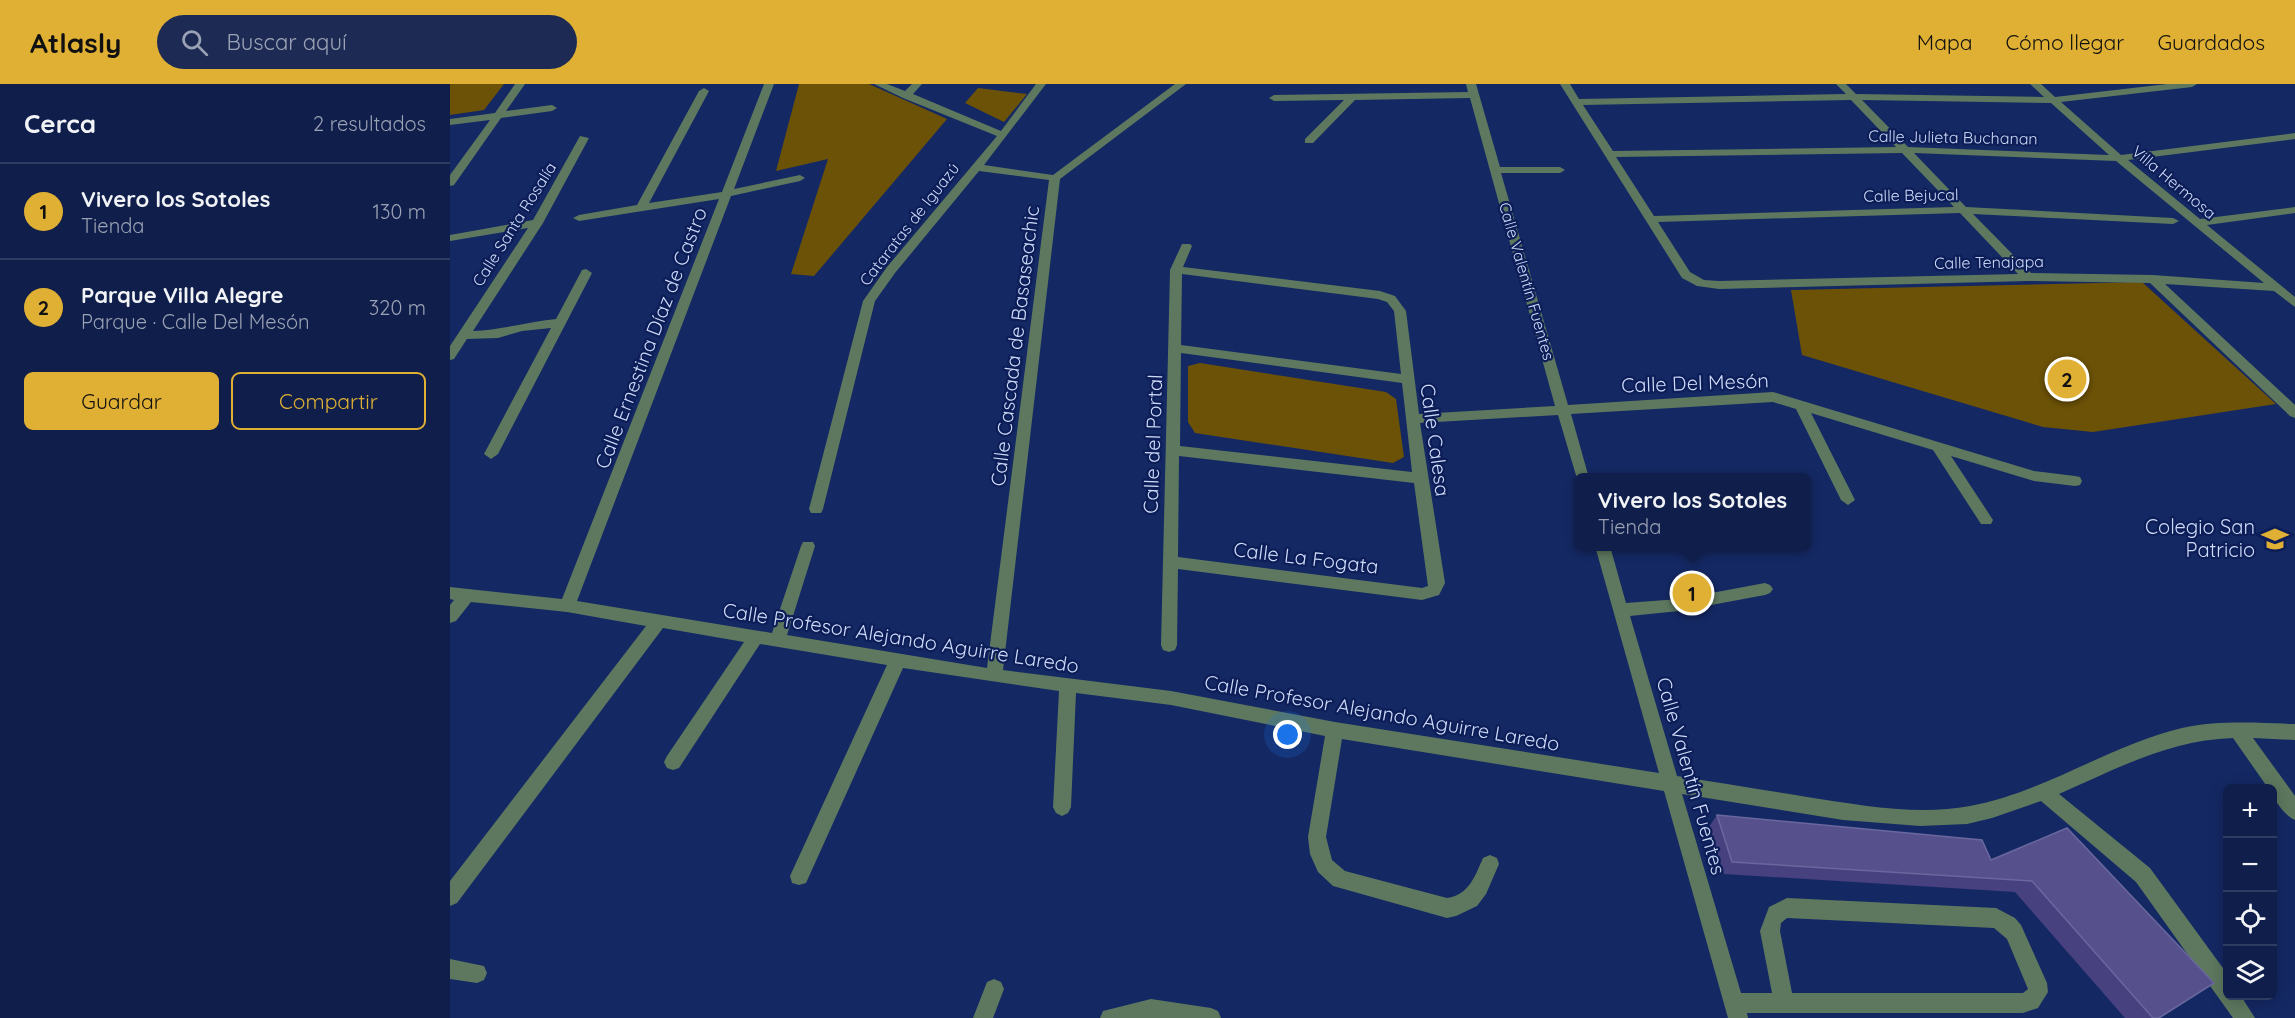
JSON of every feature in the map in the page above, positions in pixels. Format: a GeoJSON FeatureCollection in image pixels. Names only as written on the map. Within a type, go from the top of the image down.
{"type":"FeatureCollection","features":[{"type":"Feature","properties":{"kind":"street"},"geometry":{"type":"LineString","coordinates":[[452,177],[520,84]]}},
{"type":"Feature","properties":{"kind":"street","name":"Calle Ernestina Díaz de Castro"},"geometry":{"type":"LineString","coordinates":[[567,606],[770,84]]}},
{"type":"Feature","properties":{"kind":"street"},"geometry":{"type":"LineString","coordinates":[[879,84],[1003,135]]}},
{"type":"Feature","properties":{"kind":"street"},"geometry":{"type":"LineString","coordinates":[[906,96],[917,84]]}},
{"type":"Feature","properties":{"kind":"street","name":"Cataratas de Iguazú"},"geometry":{"type":"LineString","coordinates":[[816,509],[869,301],[891,270],[1003,135],[1041,84]]}},
{"type":"Feature","properties":{"kind":"street"},"geometry":{"type":"LineString","coordinates":[[976,167],[1055,178],[1181,84]]}},
{"type":"Feature","properties":{"kind":"street","name":"Calle Valentín Fuentes"},"geometry":{"type":"LineString","coordinates":[[1471,84],[1581,473]]}},
{"type":"Feature","properties":{"kind":"street"},"geometry":{"type":"LineString","coordinates":[[1565,84],[1650,219]]}},
{"type":"Feature","properties":{"kind":"street"},"geometry":{"type":"LineString","coordinates":[[1841,84],[2028,277]]}},
{"type":"Feature","properties":{"kind":"street","name":"Villa Hermosa"},"geometry":{"type":"LineString","coordinates":[[2035,84],[2119,158],[2295,303]]}},
{"type":"Feature","properties":{"kind":"street"},"geometry":{"type":"LineString","coordinates":[[1576,102],[1854,97],[2052,100],[2192,84]]}},
{"type":"Feature","properties":{"kind":"street"},"geometry":{"type":"LineString","coordinates":[[641,208],[704,91]]}},
{"type":"Feature","properties":{"kind":"street"},"geometry":{"type":"LineString","coordinates":[[1274,98],[1474,95]]}},
{"type":"Feature","properties":{"kind":"street"},"geometry":{"type":"LineString","coordinates":[[1308,141],[1352,97]]}},
{"type":"Feature","properties":{"kind":"street"},"geometry":{"type":"LineString","coordinates":[[450,122],[552,108]]}},
{"type":"Feature","properties":{"kind":"street","name":"Calle Julieta Buchanan"},"geometry":{"type":"LineString","coordinates":[[1609,154],[1905,150],[2119,158],[2295,136]]}},
{"type":"Feature","properties":{"kind":"street","name":"Calle Santa Rosalía"},"geometry":{"type":"LineString","coordinates":[[450,356],[537,223],[584,138]]}},
{"type":"Feature","properties":{"kind":"street"},"geometry":{"type":"LineString","coordinates":[[1495,170],[1560,170]]}},
{"type":"Feature","properties":{"kind":"street"},"geometry":{"type":"LineString","coordinates":[[579,218],[727,194],[800,178]]}},
{"type":"Feature","properties":{"kind":"street","name":"Calle Cascada de Basaseachic"},"geometry":{"type":"LineString","coordinates":[[994,676],[1055,178]]}},
{"type":"Feature","properties":{"kind":"street","name":"Calle Bejucal"},"geometry":{"type":"LineString","coordinates":[[1650,219],[1964,210],[2173,221]]}},
{"type":"Feature","properties":{"kind":"street"},"geometry":{"type":"LineString","coordinates":[[2198,224],[2295,210]]}},
{"type":"Feature","properties":{"kind":"street","name":"Calle Tenajapa"},"geometry":{"type":"LineString","coordinates":[[1650,219],[1686,275],[1701,283],[1719,285],[2028,277],[2153,279],[2277,288]]}},
{"type":"Feature","properties":{"kind":"street"},"geometry":{"type":"LineString","coordinates":[[450,238],[537,223]]}},
{"type":"Feature","properties":{"kind":"street","name":"Calle del Portal"},"geometry":{"type":"LineString","coordinates":[[1168,645],[1176,270],[1186,246]]}},
{"type":"Feature","properties":{"kind":"street","name":"Calle Calesa"},"geometry":{"type":"LineString","coordinates":[[1176,270],[1380,295],[1391,299],[1400,311],[1407,379],[1436,588]]}},
{"type":"Feature","properties":{"kind":"street"},"geometry":{"type":"LineString","coordinates":[[491,454],[586,273]]}},
{"type":"Feature","properties":{"kind":"street"},"geometry":{"type":"LineString","coordinates":[[2153,279],[2295,413]]}},
{"type":"Feature","properties":{"kind":"street"},"geometry":{"type":"LineString","coordinates":[[464,335],[498,334],[507,338],[556,328]]}},
{"type":"Feature","properties":{"kind":"street"},"geometry":{"type":"LineString","coordinates":[[1175,348],[1407,379]]}},
{"type":"Feature","properties":{"kind":"street","name":"Calle Del Mesón"},"geometry":{"type":"LineString","coordinates":[[1414,419],[1757,396],[1773,397],[2034,476],[2075,481]]}},
{"type":"Feature","properties":{"kind":"street"},"geometry":{"type":"LineString","coordinates":[[1801,406],[1848,500]]}},
{"type":"Feature","properties":{"kind":"street"},"geometry":{"type":"LineString","coordinates":[[1938,447],[1986,520]]}},
{"type":"Feature","properties":{"kind":"street"},"geometry":{"type":"LineString","coordinates":[[1172,450],[1420,478]]}},
{"type":"Feature","properties":{"kind":"street"},"geometry":{"type":"LineString","coordinates":[[777,640],[808,546]]}},
{"type":"Feature","properties":{"kind":"street","name":"Calle Valentín Fuentes"},"geometry":{"type":"LineString","coordinates":[[1603,551],[1735,1011]]}},
{"type":"Feature","properties":{"kind":"street","name":"Calle La Fogata"},"geometry":{"type":"LineString","coordinates":[[1169,562],[1422,594],[1436,588]]}},
{"type":"Feature","properties":{"kind":"street"},"geometry":{"type":"LineString","coordinates":[[1620,609],[1679,605],[1765,589]]}},
{"type":"Feature","properties":{"kind":"street"},"geometry":{"type":"LineString","coordinates":[[450,615],[459,594]]}},
{"type":"Feature","properties":{"kind":"street","name":"Calle Profesor Alejando Aguirre Laredo"},"geometry":{"type":"LineString","coordinates":[[459,594],[567,606],[994,676],[1171,698],[1335,730],[1843,811],[1936,819],[1969,815],[2043,792],[2143,748],[2170,739],[2236,730],[2295,732]]}},
{"type":"Feature","properties":{"kind":"street"},"geometry":{"type":"LineString","coordinates":[[450,897],[659,621]]}},
{"type":"Feature","properties":{"kind":"street"},"geometry":{"type":"LineString","coordinates":[[673,762],[756,637]]}},
{"type":"Feature","properties":{"kind":"street"},"geometry":{"type":"LineString","coordinates":[[799,876],[898,660]]}},
{"type":"Feature","properties":{"kind":"street"},"geometry":{"type":"LineString","coordinates":[[1062,807],[1068,686]]}},
{"type":"Feature","properties":{"kind":"street"},"geometry":{"type":"LineString","coordinates":[[1335,730],[1317,837],[1324,866],[1340,879],[1447,908],[1456,908],[1471,900],[1490,864]]}},
{"type":"Feature","properties":{"kind":"street"},"geometry":{"type":"LineString","coordinates":[[2236,730],[2295,811]]}},
{"type":"Feature","properties":{"kind":"street"},"geometry":{"type":"LineString","coordinates":[[2043,792],[2143,875],[2223,987]]}},
{"type":"Feature","properties":{"kind":"street"},"geometry":{"type":"LineString","coordinates":[[1735,1011],[1784,1004],[2023,1003],[2031,1001],[2037,992],[2037,983],[2014,932],[2008,925],[1996,918],[1787,908],[1779,910],[1774,915],[1770,931],[1784,1004]]}},
{"type":"Feature","properties":{"kind":"street"},"geometry":{"type":"LineString","coordinates":[[450,969],[477,973]]}},
{"type":"Feature","properties":{"kind":"street"},"geometry":{"type":"LineString","coordinates":[[983,1018],[993,988]]}},
{"type":"Feature","properties":{"kind":"street"},"geometry":{"type":"LineString","coordinates":[[2232,1000],[2246,1018]]}},
{"type":"Feature","properties":{"kind":"street"},"geometry":{"type":"LineString","coordinates":[[1110,1018],[1151,1009],[1211,1018]]}},
{"type":"Feature","properties":{"kind":"shaded area"},"geometry":{"type":"Polygon","coordinates":[[[450,84],[504,84],[484,110],[450,115],[450,84]]]}},
{"type":"Feature","properties":{"kind":"shaded area"},"geometry":{"type":"Polygon","coordinates":[[[799,84],[869,84],[947,119],[814,276],[791,274],[828,159],[776,171],[799,84]]]}},
{"type":"Feature","properties":{"kind":"shaded area"},"geometry":{"type":"Polygon","coordinates":[[[978,88],[1027,94],[1004,122],[965,103],[978,88]]]}},
{"type":"Feature","properties":{"kind":"shaded area"},"geometry":{"type":"Polygon","coordinates":[[[2142,282],[2276,404],[2093,432],[2043,427],[1802,355],[1791,290],[2142,282]]]}},
{"type":"Feature","properties":{"kind":"shaded area"},"geometry":{"type":"Polygon","coordinates":[[[1200,363],[1386,392],[1396,399],[1404,457],[1393,463],[1195,433],[1188,422],[1188,366],[1200,363]]]}},
{"type":"Feature","properties":{"kind":"building"},"geometry":{"type":"Polygon","coordinates":[[[1717,815],[1982,840],[1991,860],[2067,828],[2214,983],[2159,1018],[2153,1018],[2032,881],[1732,862],[1717,815]]]}},
{"type":"Feature","properties":{"kind":"place","name":"Parque Villa Alegre"},"geometry":{"type":"Point","coordinates":[2067,379]}},
{"type":"Feature","properties":{"kind":"place","name":"Colegio San Patricio"},"geometry":{"type":"Point","coordinates":[2275,539]}},
{"type":"Feature","properties":{"kind":"place","name":"Vivero los Sotoles"},"geometry":{"type":"Point","coordinates":[1692,593]}}]}
